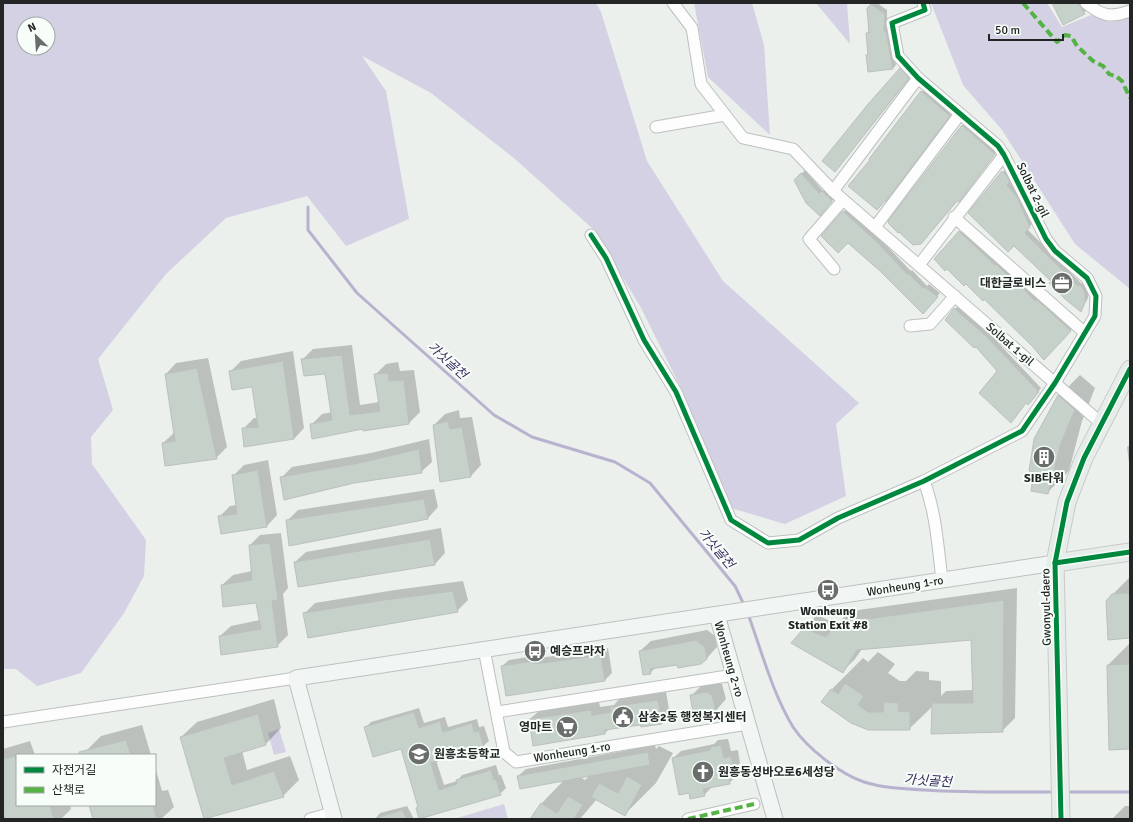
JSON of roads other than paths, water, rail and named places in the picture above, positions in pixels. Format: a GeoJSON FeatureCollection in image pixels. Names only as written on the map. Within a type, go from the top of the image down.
{"type":"FeatureCollection","features":[{"type":"Feature","properties":{"kind":"main road","name":"Gwonyul-daero"},"geometry":{"type":"LineString","coordinates":[[1061,813],[1055,563],[1067,502],[1084,458],[1130,369]]}},
{"type":"Feature","properties":{"kind":"main road"},"geometry":{"type":"LineString","coordinates":[[1055,563],[1130,552]]}},
{"type":"Feature","properties":{"kind":"street","name":"Solbat 1-gil"},"geometry":{"type":"LineString","coordinates":[[673,3],[692,28],[701,84],[743,138],[793,149],[843,200],[1101,423]]}},
{"type":"Feature","properties":{"kind":"street","name":"Solbat 2-gil"},"geometry":{"type":"LineString","coordinates":[[591,236],[606,258],[644,340],[676,392],[731,520],[768,543],[799,540],[838,518],[924,481],[1022,431],[1055,383],[1095,316],[1096,296],[1087,278],[1055,251],[1046,238],[998,146],[918,78],[898,56],[892,23],[925,10],[923,3]]}},
{"type":"Feature","properties":{"kind":"street"},"geometry":{"type":"LineString","coordinates":[[1086,3],[1099,14],[1119,15],[1130,11]]}},
{"type":"Feature","properties":{"kind":"street"},"geometry":{"type":"LineString","coordinates":[[833,191],[918,78]]}},
{"type":"Feature","properties":{"kind":"street"},"geometry":{"type":"LineString","coordinates":[[875,227],[960,114]]}},
{"type":"Feature","properties":{"kind":"street"},"geometry":{"type":"LineString","coordinates":[[656,126],[725,115]]}},
{"type":"Feature","properties":{"kind":"street"},"geometry":{"type":"LineString","coordinates":[[919,265],[954,217],[1004,155]]}},
{"type":"Feature","properties":{"kind":"street"},"geometry":{"type":"LineString","coordinates":[[834,269],[809,240],[843,200]]}},
{"type":"Feature","properties":{"kind":"street"},"geometry":{"type":"LineString","coordinates":[[954,217],[1085,333]]}},
{"type":"Feature","properties":{"kind":"street"},"geometry":{"type":"LineString","coordinates":[[910,326],[930,324],[954,296]]}},
{"type":"Feature","properties":{"kind":"street"},"geometry":{"type":"LineString","coordinates":[[924,481],[932,507],[942,580]]}},
{"type":"Feature","properties":{"kind":"street","name":"Wonheung 1-ro"},"geometry":{"type":"LineString","coordinates":[[717,615],[1055,563]]}},
{"type":"Feature","properties":{"kind":"street"},"geometry":{"type":"LineString","coordinates":[[3,722],[717,615]]}},
{"type":"Feature","properties":{"kind":"street","name":"Wonheung 2-ro"},"geometry":{"type":"LineString","coordinates":[[717,615],[775,819]]}},
{"type":"Feature","properties":{"kind":"street","name":"Wonheung 1-ro"},"geometry":{"type":"LineString","coordinates":[[484,649],[504,752],[516,762],[747,724]]}},
{"type":"Feature","properties":{"kind":"street"},"geometry":{"type":"LineString","coordinates":[[496,712],[734,675]]}},
{"type":"Feature","properties":{"kind":"street"},"geometry":{"type":"LineString","coordinates":[[296,678],[333,816],[310,819]]}},
{"type":"Feature","properties":{"kind":"street"},"geometry":{"type":"LineString","coordinates":[[688,819],[754,804]]}},
{"type":"Feature","properties":{"kind":"waterway","name":"가싯골천"},"geometry":{"type":"LineString","coordinates":[[308,207],[308,230],[357,293],[494,415],[532,437],[615,462],[650,483],[735,586],[744,605]]}},
{"type":"Feature","properties":{"kind":"waterway","name":"가싯골천"},"geometry":{"type":"LineString","coordinates":[[748,614],[773,686],[793,727],[815,752],[845,773],[864,782],[901,789],[973,792],[1055,792]]}},
{"type":"Feature","properties":{"kind":"waterway","name":"가싯골천"},"geometry":{"type":"LineString","coordinates":[[1067,792],[1130,792]]}},
{"type":"Feature","properties":{"kind":"place","name":"대한글로비스"},"geometry":{"type":"Point","coordinates":[1062,283]}},
{"type":"Feature","properties":{"kind":"place","name":"SIB타워"},"geometry":{"type":"Point","coordinates":[1044,457]}},
{"type":"Feature","properties":{"kind":"place","name":"Wonheung Station Exit #8"},"geometry":{"type":"Point","coordinates":[828,590]}},
{"type":"Feature","properties":{"kind":"place","name":"예승프라자"},"geometry":{"type":"Point","coordinates":[535,651]}},
{"type":"Feature","properties":{"kind":"place","name":"삼송2동 행정복지센터"},"geometry":{"type":"Point","coordinates":[623,717]}},
{"type":"Feature","properties":{"kind":"place","name":"영마트"},"geometry":{"type":"Point","coordinates":[567,727]}},
{"type":"Feature","properties":{"kind":"place","name":"원흥초등학교"},"geometry":{"type":"Point","coordinates":[419,754]}},
{"type":"Feature","properties":{"kind":"place","name":"원흥동성바오로6세성당"},"geometry":{"type":"Point","coordinates":[703,772]}}]}
